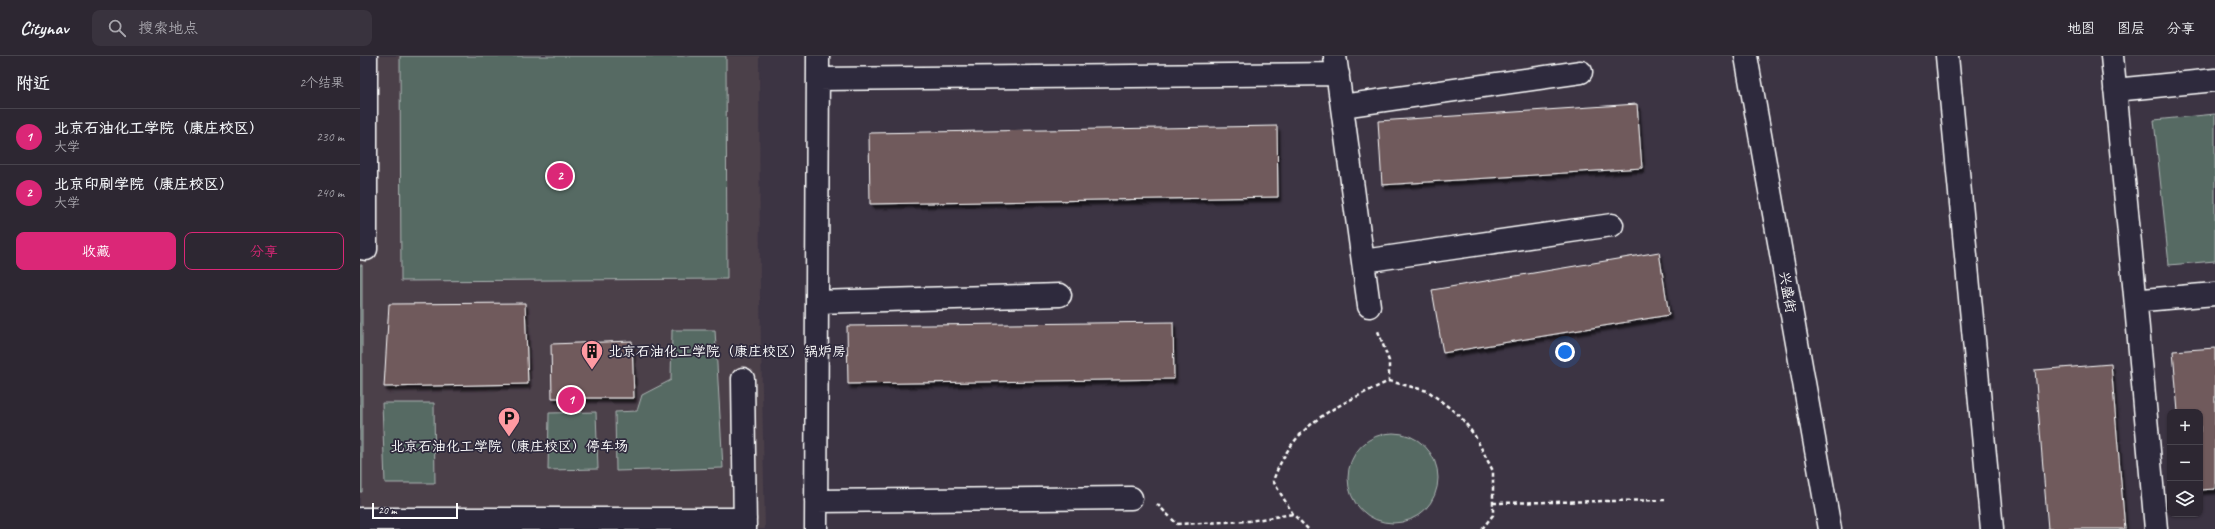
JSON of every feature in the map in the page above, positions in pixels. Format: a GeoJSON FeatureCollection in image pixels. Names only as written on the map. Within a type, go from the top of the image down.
{"type":"FeatureCollection","features":[{"type":"Feature","properties":{"kind":"street"},"geometry":{"type":"LineString","coordinates":[[360,248],[366,248],[366,56]]}},
{"type":"Feature","properties":{"kind":"street"},"geometry":{"type":"LineString","coordinates":[[816,529],[818,56]]}},
{"type":"Feature","properties":{"kind":"street","name":"兴盛街"},"geometry":{"type":"LineString","coordinates":[[1746,56],[1830,529]]}},
{"type":"Feature","properties":{"kind":"street"},"geometry":{"type":"LineString","coordinates":[[1947,56],[1992,529]]}},
{"type":"Feature","properties":{"kind":"street"},"geometry":{"type":"LineString","coordinates":[[2112,56],[2156,529]]}},
{"type":"Feature","properties":{"kind":"street"},"geometry":{"type":"LineString","coordinates":[[818,79],[1337,65],[1369,306]]}},
{"type":"Feature","properties":{"kind":"street"},"geometry":{"type":"LineString","coordinates":[[1342,106],[1581,72]]}},
{"type":"Feature","properties":{"kind":"street"},"geometry":{"type":"LineString","coordinates":[[2115,90],[2215,80]]}},
{"type":"Feature","properties":{"kind":"street"},"geometry":{"type":"LineString","coordinates":[[1363,261],[1612,225]]}},
{"type":"Feature","properties":{"kind":"street"},"geometry":{"type":"LineString","coordinates":[[2135,295],[2143,300],[2215,294]]}},
{"type":"Feature","properties":{"kind":"street"},"geometry":{"type":"LineString","coordinates":[[817,302],[1060,295]]}},
{"type":"Feature","properties":{"kind":"street"},"geometry":{"type":"LineString","coordinates":[[360,519],[388,524],[745,524],[743,378]]}},
{"type":"Feature","properties":{"kind":"street"},"geometry":{"type":"LineString","coordinates":[[816,501],[1131,498]]}},
{"type":"Feature","properties":{"kind":"path"},"geometry":{"type":"LineString","coordinates":[[1369,306],[1389,361],[1389,381]]}},
{"type":"Feature","properties":{"kind":"path"},"geometry":{"type":"LineString","coordinates":[[1308,529],[1293,514],[1273,481],[1281,459],[1305,428],[1336,406],[1389,381],[1428,392],[1460,416],[1475,436],[1494,471],[1494,515],[1482,529]]}},
{"type":"Feature","properties":{"kind":"path"},"geometry":{"type":"LineString","coordinates":[[1131,498],[1155,502],[1177,524],[1249,521],[1293,514]]}},
{"type":"Feature","properties":{"kind":"path"},"geometry":{"type":"LineString","coordinates":[[1494,503],[1667,500]]}},
{"type":"Feature","properties":{"kind":"shaded area"},"geometry":{"type":"Polygon","coordinates":[[[360,56],[759,56],[760,297],[765,529],[360,529],[360,56]]]}},
{"type":"Feature","properties":{"kind":"green space"},"geometry":{"type":"Polygon","coordinates":[[[400,56],[726,56],[727,279],[401,281],[400,56]]]}},
{"type":"Feature","properties":{"kind":"green space"},"geometry":{"type":"Polygon","coordinates":[[[2215,114],[2215,261],[2169,265],[2154,120],[2215,114]]]}},
{"type":"Feature","properties":{"kind":"green space"},"geometry":{"type":"Polygon","coordinates":[[[360,265],[362,265],[362,492],[360,492],[360,265]]]}},
{"type":"Feature","properties":{"kind":"green space"},"geometry":{"type":"Polygon","coordinates":[[[672,330],[715,330],[723,468],[616,471],[615,412],[637,411],[642,395],[671,380],[672,330]]]}},
{"type":"Feature","properties":{"kind":"green space"},"geometry":{"type":"Polygon","coordinates":[[[382,403],[434,403],[435,483],[385,483],[382,403]]]}},
{"type":"Feature","properties":{"kind":"green space"},"geometry":{"type":"Polygon","coordinates":[[[596,412],[598,469],[548,470],[549,413],[596,412]]]}},
{"type":"Feature","properties":{"kind":"green space"},"geometry":{"type":"Polygon","coordinates":[[[1393,433],[1410,436],[1425,446],[1435,461],[1438,478],[1435,495],[1425,510],[1410,520],[1393,523],[1376,520],[1361,510],[1351,495],[1348,478],[1351,461],[1361,446],[1376,436],[1393,433]]]}},
{"type":"Feature","properties":{"kind":"building"},"geometry":{"type":"Polygon","coordinates":[[[1637,104],[1642,168],[1382,185],[1378,121],[1637,104]]]}},
{"type":"Feature","properties":{"kind":"building"},"geometry":{"type":"Polygon","coordinates":[[[1277,126],[1278,197],[870,204],[869,133],[1277,126]]]}},
{"type":"Feature","properties":{"kind":"building"},"geometry":{"type":"Polygon","coordinates":[[[1659,252],[1669,315],[1443,353],[1432,290],[1659,252]]]}},
{"type":"Feature","properties":{"kind":"building"},"geometry":{"type":"Polygon","coordinates":[[[525,303],[528,384],[384,387],[389,304],[525,303]]]}},
{"type":"Feature","properties":{"kind":"building"},"geometry":{"type":"Polygon","coordinates":[[[1173,322],[1174,379],[848,384],[847,326],[1173,322]]]}},
{"type":"Feature","properties":{"kind":"building","name":"北京石油化工学院（康庄校区）锅炉房"},"geometry":{"type":"Polygon","coordinates":[[[632,341],[634,398],[552,398],[551,344],[632,341]]]}},
{"type":"Feature","properties":{"kind":"building"},"geometry":{"type":"Polygon","coordinates":[[[2215,348],[2215,489],[2203,490],[2203,409],[2178,409],[2173,351],[2215,348]]]}},
{"type":"Feature","properties":{"kind":"building"},"geometry":{"type":"Polygon","coordinates":[[[2111,364],[2125,529],[2048,529],[2035,370],[2111,364]]]}},
{"type":"Feature","properties":{"kind":"place","name":"北京印刷学院（康庄校区）"},"geometry":{"type":"Point","coordinates":[560,176]}},
{"type":"Feature","properties":{"kind":"place","name":"北京石油化工学院（康庄校区）锅炉房"},"geometry":{"type":"Point","coordinates":[592,370]}},
{"type":"Feature","properties":{"kind":"place","name":"北京石油化工学院（康庄校区）"},"geometry":{"type":"Point","coordinates":[571,400]}},
{"type":"Feature","properties":{"kind":"place","name":"北京石油化工学院（康庄校区）停车场"},"geometry":{"type":"Point","coordinates":[509,438]}}]}
